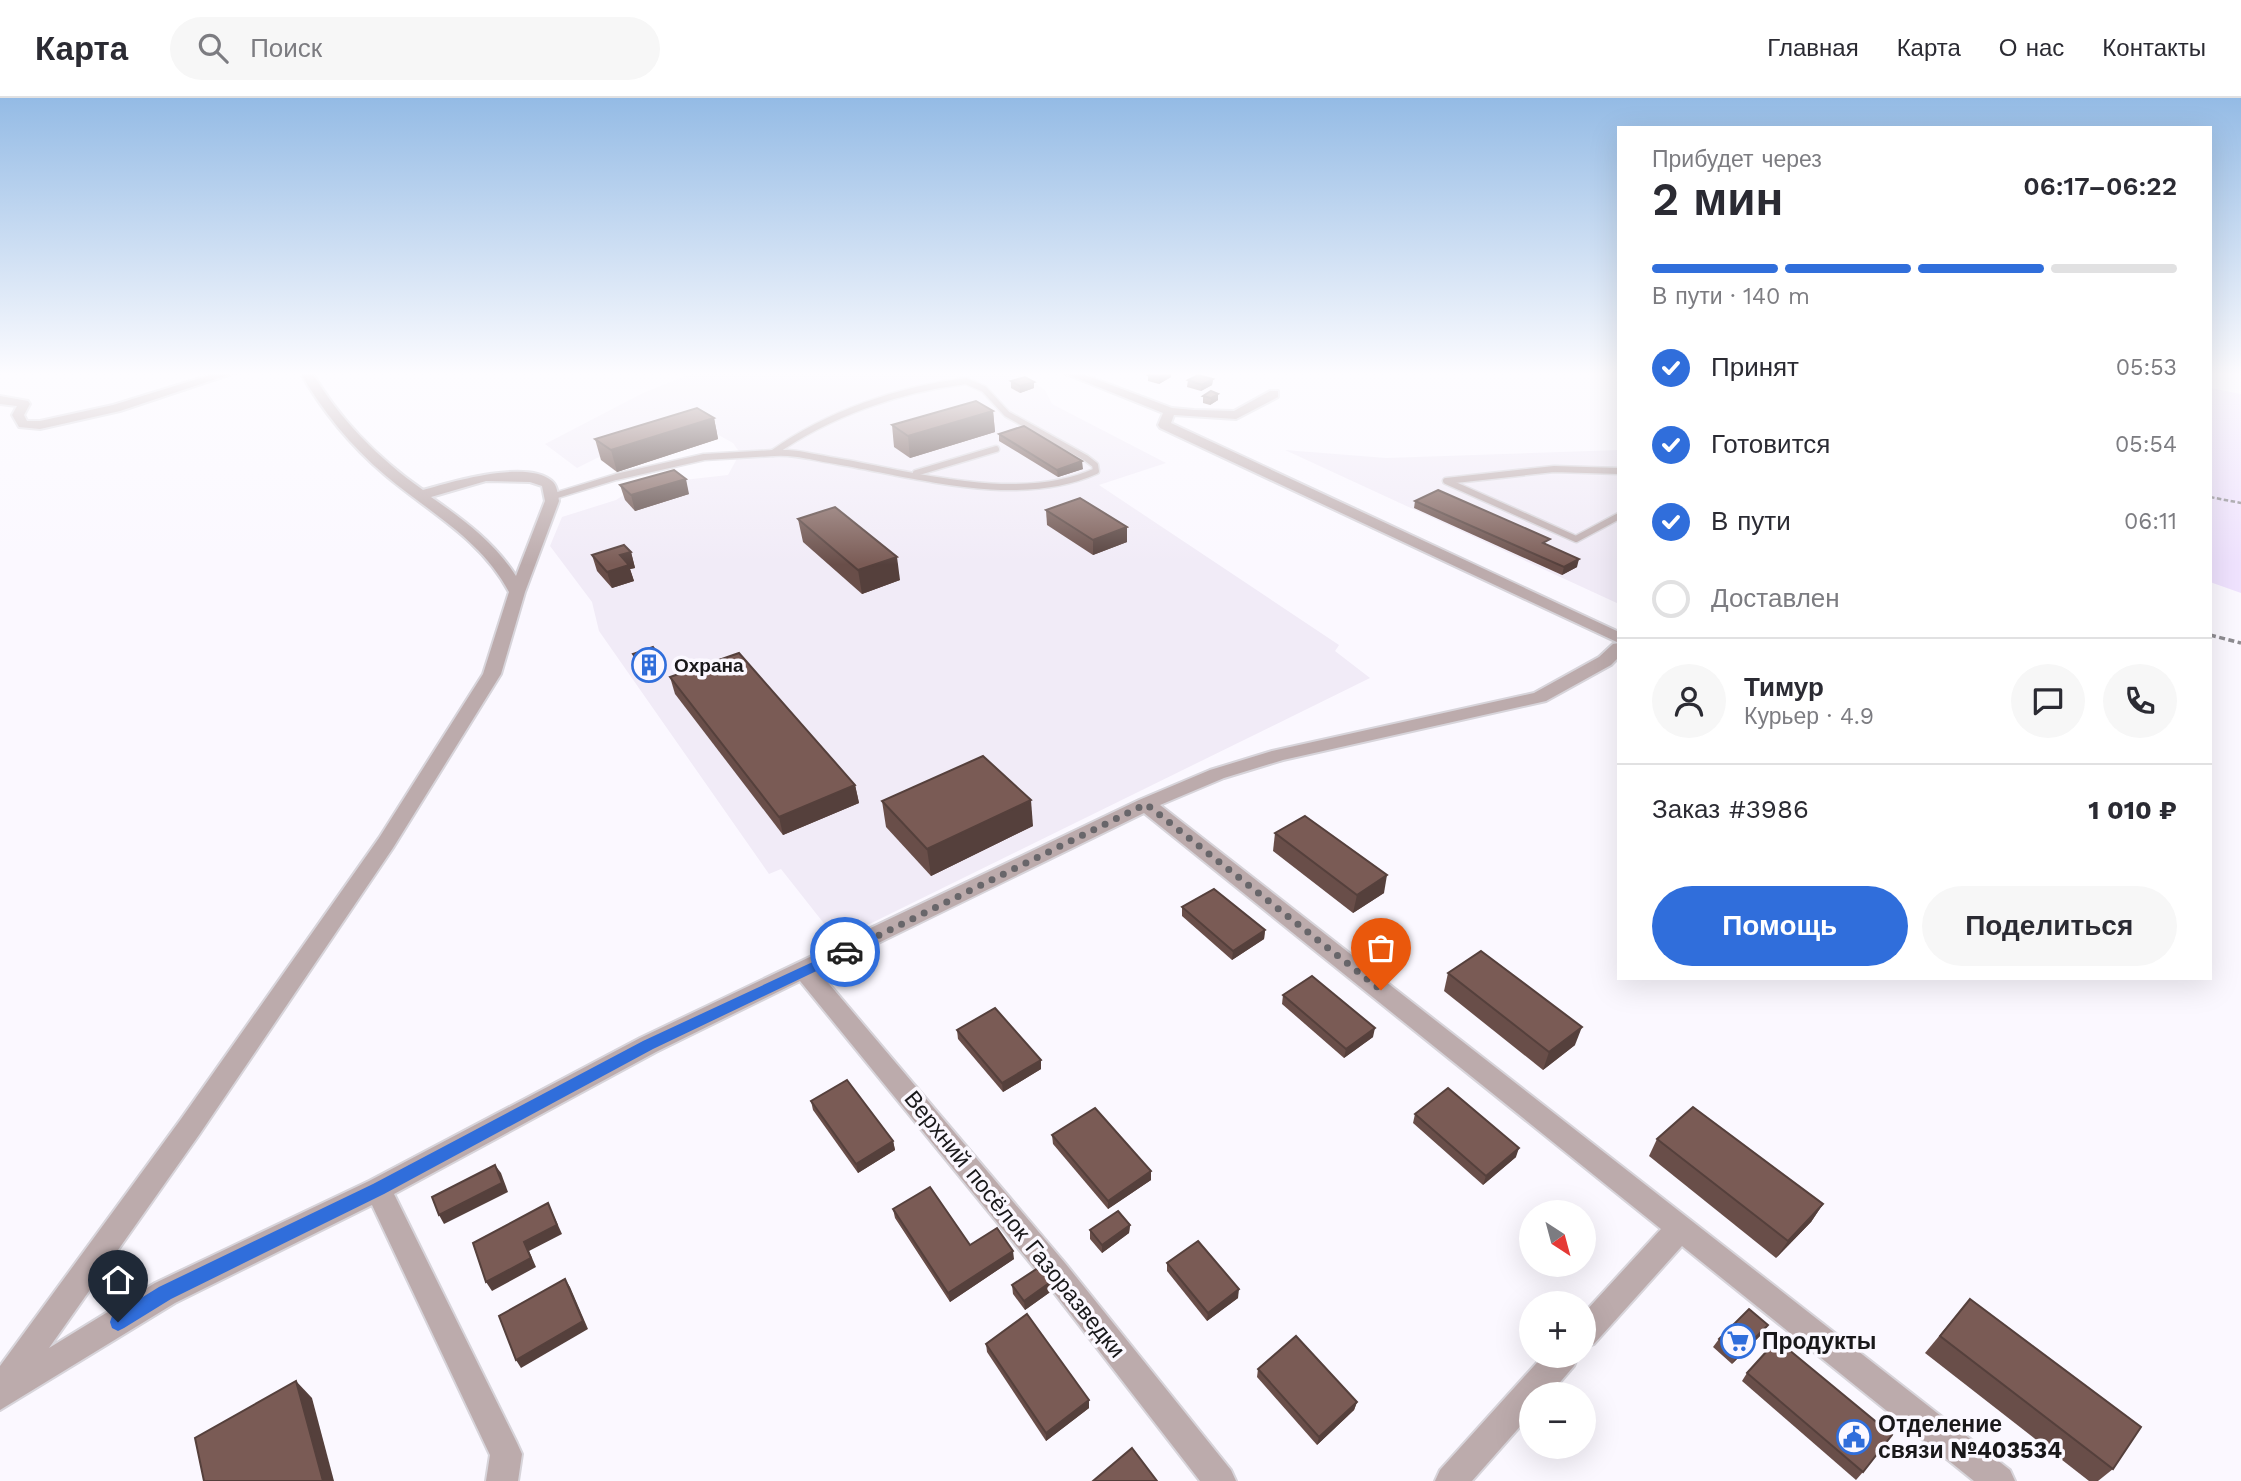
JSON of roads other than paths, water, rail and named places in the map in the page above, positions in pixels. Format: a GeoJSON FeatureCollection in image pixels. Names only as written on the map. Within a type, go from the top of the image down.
{"type":"FeatureCollection","features":[{"type":"Feature","properties":{"kind":"street"},"geometry":{"type":"LineString","coordinates":[[355,437],[399,480],[446,512],[499,562],[517,592]]}},
{"type":"Feature","properties":{"kind":"street"},"geometry":{"type":"LineString","coordinates":[[1189,437],[1617,637]]}},
{"type":"Feature","properties":{"kind":"street"},"geometry":{"type":"LineString","coordinates":[[0,1393],[190,1127],[386,843],[492,674],[517,592],[551,497],[550,486],[546,482],[530,478],[485,477],[422,495]]}},
{"type":"Feature","properties":{"kind":"street"},"geometry":{"type":"LineString","coordinates":[[0,1393],[165,1293],[378,1189],[648,1045],[1146,804],[1217,774],[1279,755],[1540,697],[1605,662],[1617,650]]}},
{"type":"Feature","properties":{"kind":"street"},"geometry":{"type":"LineString","coordinates":[[1146,804],[1999,1481]]}},
{"type":"Feature","properties":{"kind":"street","name":"Верхний посёлок Газоразведки"},"geometry":{"type":"LineString","coordinates":[[805,971],[1012,1219],[1220,1481]]}},
{"type":"Feature","properties":{"kind":"street"},"geometry":{"type":"LineString","coordinates":[[378,1189],[506,1454],[502,1481]]}},
{"type":"Feature","properties":{"kind":"street"},"geometry":{"type":"LineString","coordinates":[[1596,1321],[1681,1227]]}},
{"type":"Feature","properties":{"kind":"street"},"geometry":{"type":"LineString","coordinates":[[1451,1481],[1552,1368]]}},
{"type":"Feature","properties":{"kind":"lane"},"geometry":{"type":"LineString","coordinates":[[772,453],[796,437]]}},
{"type":"Feature","properties":{"kind":"lane"},"geometry":{"type":"LineString","coordinates":[[551,497],[629,474],[704,457],[772,453],[989,487],[1023,488],[1084,477],[1096,471],[1095,465],[1086,458],[1047,437]]}},
{"type":"Feature","properties":{"kind":"lane"},"geometry":{"type":"LineString","coordinates":[[914,474],[996,449]]}},
{"type":"Feature","properties":{"kind":"lane"},"geometry":{"type":"LineString","coordinates":[[1617,471],[1596,468],[1546,470],[1446,481],[1576,538],[1617,517]]}},
{"type":"Feature","properties":{"kind":"place","name":"Охрана"},"geometry":{"type":"Point","coordinates":[649,665]}},
{"type":"Feature","properties":{"kind":"place","name":"Продукты"},"geometry":{"type":"Point","coordinates":[1738,1341]}},
{"type":"Feature","properties":{"kind":"place","name":"Отделение связи №403534"},"geometry":{"type":"Point","coordinates":[1854,1437]}}]}
